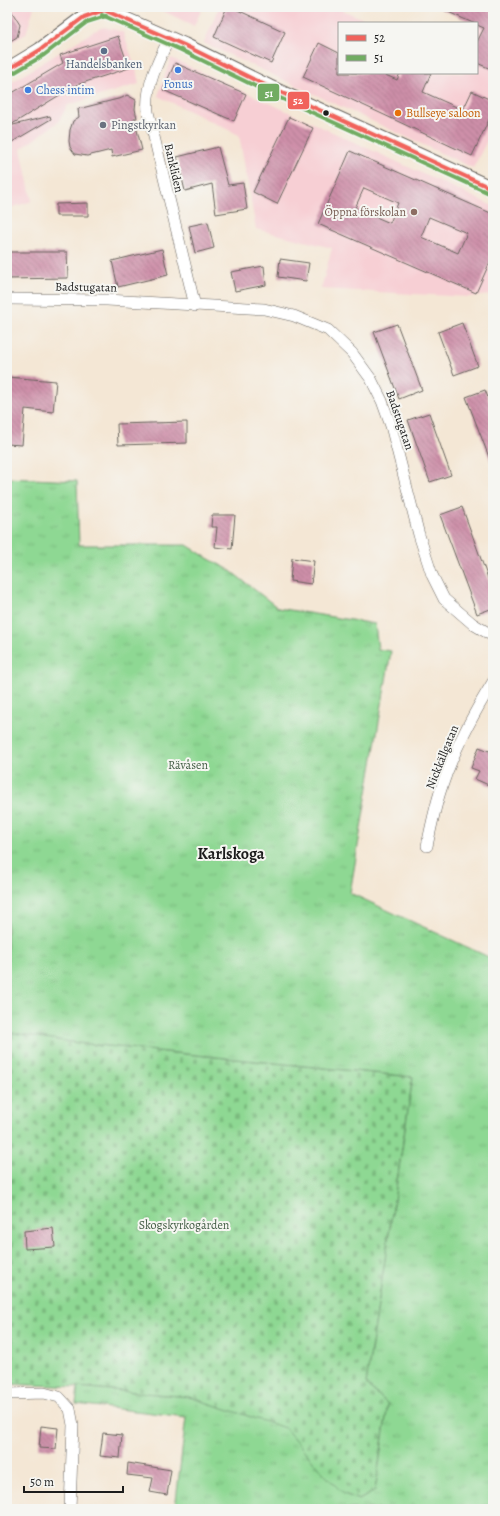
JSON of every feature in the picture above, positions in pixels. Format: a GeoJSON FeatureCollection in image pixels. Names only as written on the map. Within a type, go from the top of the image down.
{"type":"FeatureCollection","features":[{"type":"Feature","properties":{"kind":"street"},"geometry":{"type":"LineString","coordinates":[[7,70],[40,50],[84,17],[104,10],[493,189]]}},
{"type":"Feature","properties":{"kind":"street","name":"Bankliden"},"geometry":{"type":"LineString","coordinates":[[169,39],[161,55],[150,88],[147,101],[148,112],[195,306]]}},
{"type":"Feature","properties":{"kind":"street","name":"Badstugatan"},"geometry":{"type":"LineString","coordinates":[[7,299],[107,300],[264,309],[294,316],[328,330],[352,353],[371,379],[386,412],[391,426],[419,535],[432,575],[444,599],[473,624],[493,636]]}},
{"type":"Feature","properties":{"kind":"street","name":"Nickkällgatan"},"geometry":{"type":"LineString","coordinates":[[427,846],[440,791],[451,762],[465,732],[493,682]]}},
{"type":"Feature","properties":{"kind":"street"},"geometry":{"type":"LineString","coordinates":[[7,1394],[44,1393],[59,1397],[70,1408],[73,1424],[70,1509]]}},
{"type":"Feature","properties":{"kind":"shaded area"},"geometry":{"type":"Polygon","coordinates":[[[7,7],[34,7],[26,34],[7,45],[7,7]]]}},
{"type":"Feature","properties":{"kind":"shaded area"},"geometry":{"type":"Polygon","coordinates":[[[155,7],[203,7],[194,26],[155,7]]]}},
{"type":"Feature","properties":{"kind":"shaded area"},"geometry":{"type":"Polygon","coordinates":[[[219,7],[294,7],[298,9],[300,7],[335,7],[371,22],[338,22],[338,74],[478,74],[478,26],[488,7],[493,7],[493,129],[473,168],[204,43],[219,7]]]}},
{"type":"Feature","properties":{"kind":"shaded area"},"geometry":{"type":"Polygon","coordinates":[[[104,27],[123,32],[136,69],[139,84],[68,105],[58,122],[21,149],[32,201],[7,209],[7,85],[94,31],[104,27]]]}},
{"type":"Feature","properties":{"kind":"shaded area"},"geometry":{"type":"Polygon","coordinates":[[[171,58],[493,206],[493,288],[490,295],[469,297],[321,289],[332,248],[256,229],[239,135],[158,96],[171,58]]]}},
{"type":"Feature","properties":{"kind":"green space","name":"Rävåsen"},"geometry":{"type":"Polygon","coordinates":[[[7,478],[77,481],[79,545],[187,545],[228,569],[278,608],[375,624],[378,649],[391,651],[350,893],[493,959],[493,1509],[175,1509],[186,1417],[76,1404],[78,1387],[189,1397],[285,1428],[325,1475],[344,1494],[359,1500],[375,1491],[388,1404],[366,1384],[413,1077],[78,1043],[7,1032],[7,478]]]}},
{"type":"Feature","properties":{"kind":"green space","name":"Skogskyrkogården"},"geometry":{"type":"Polygon","coordinates":[[[7,1032],[78,1043],[413,1077],[366,1384],[388,1404],[375,1491],[359,1500],[344,1494],[325,1475],[189,1397],[78,1387],[7,1384],[7,1032]]]}},
{"type":"Feature","properties":{"kind":"building"},"geometry":{"type":"Polygon","coordinates":[[[7,7],[9,7],[20,25],[17,37],[7,43],[7,7]]]}},
{"type":"Feature","properties":{"kind":"building"},"geometry":{"type":"Polygon","coordinates":[[[227,7],[231,7],[285,32],[271,63],[214,37],[227,7]]]}},
{"type":"Feature","properties":{"kind":"building"},"geometry":{"type":"Polygon","coordinates":[[[437,7],[482,7],[491,11],[493,7],[493,70],[478,63],[478,40],[484,28],[478,25],[478,22],[471,22],[437,7]]]}},
{"type":"Feature","properties":{"kind":"building"},"geometry":{"type":"Polygon","coordinates":[[[118,36],[129,68],[76,85],[9,126],[50,116],[51,119],[7,145],[7,96],[63,63],[60,55],[118,36]]]}},
{"type":"Feature","properties":{"kind":"building"},"geometry":{"type":"Polygon","coordinates":[[[319,43],[338,52],[338,74],[383,74],[397,80],[400,74],[431,74],[423,92],[463,110],[472,91],[493,101],[493,111],[472,156],[303,77],[319,43]]]}},
{"type":"Feature","properties":{"kind":"building"},"geometry":{"type":"Polygon","coordinates":[[[175,63],[246,94],[234,121],[163,90],[175,63]]]}},
{"type":"Feature","properties":{"kind":"building","name":"Pingstkyrkan"},"geometry":{"type":"Polygon","coordinates":[[[127,95],[136,100],[135,109],[137,118],[134,118],[142,150],[112,157],[111,150],[87,156],[75,154],[70,147],[69,141],[73,121],[79,117],[78,109],[122,98],[127,95]]]}},
{"type":"Feature","properties":{"kind":"building"},"geometry":{"type":"Polygon","coordinates":[[[289,117],[313,128],[277,204],[253,192],[289,117]]]}},
{"type":"Feature","properties":{"kind":"building"},"geometry":{"type":"Polygon","coordinates":[[[218,147],[228,185],[243,183],[247,209],[216,214],[212,184],[185,191],[177,157],[218,147]]]}},
{"type":"Feature","properties":{"kind":"building"},"geometry":{"type":"Polygon","coordinates":[[[350,151],[493,214],[493,255],[476,293],[318,224],[350,151]],[[364,188],[355,208],[390,223],[398,203],[364,188]],[[429,217],[421,237],[458,253],[467,233],[429,217]]]}},
{"type":"Feature","properties":{"kind":"building"},"geometry":{"type":"Polygon","coordinates":[[[88,203],[88,216],[56,216],[56,204],[88,203]]]}},
{"type":"Feature","properties":{"kind":"building"},"geometry":{"type":"Polygon","coordinates":[[[208,222],[214,248],[195,253],[189,226],[208,222]]]}},
{"type":"Feature","properties":{"kind":"building"},"geometry":{"type":"Polygon","coordinates":[[[162,249],[168,275],[118,287],[112,261],[162,249]]]}},
{"type":"Feature","properties":{"kind":"building"},"geometry":{"type":"Polygon","coordinates":[[[7,252],[67,252],[68,278],[7,279],[7,252]]]}},
{"type":"Feature","properties":{"kind":"building"},"geometry":{"type":"Polygon","coordinates":[[[280,259],[309,263],[306,281],[278,277],[280,259]]]}},
{"type":"Feature","properties":{"kind":"building"},"geometry":{"type":"Polygon","coordinates":[[[264,266],[266,285],[235,291],[231,272],[264,266]]]}},
{"type":"Feature","properties":{"kind":"building"},"geometry":{"type":"Polygon","coordinates":[[[462,323],[478,366],[454,375],[438,332],[462,323]]]}},
{"type":"Feature","properties":{"kind":"building"},"geometry":{"type":"Polygon","coordinates":[[[397,324],[422,390],[399,399],[374,332],[397,324]]]}},
{"type":"Feature","properties":{"kind":"building"},"geometry":{"type":"Polygon","coordinates":[[[7,377],[56,381],[53,412],[25,409],[22,445],[7,444],[7,377]]]}},
{"type":"Feature","properties":{"kind":"building"},"geometry":{"type":"Polygon","coordinates":[[[485,390],[493,410],[492,465],[466,397],[485,390]]]}},
{"type":"Feature","properties":{"kind":"building"},"geometry":{"type":"Polygon","coordinates":[[[429,413],[451,475],[430,482],[408,420],[429,413]]]}},
{"type":"Feature","properties":{"kind":"building"},"geometry":{"type":"Polygon","coordinates":[[[187,422],[187,443],[118,445],[117,424],[187,422]]]}},
{"type":"Feature","properties":{"kind":"building"},"geometry":{"type":"Polygon","coordinates":[[[462,507],[493,592],[493,608],[477,614],[440,515],[462,507]]]}},
{"type":"Feature","properties":{"kind":"building"},"geometry":{"type":"Polygon","coordinates":[[[212,515],[235,515],[232,549],[215,547],[217,527],[211,527],[212,515]]]}},
{"type":"Feature","properties":{"kind":"building"},"geometry":{"type":"Polygon","coordinates":[[[292,558],[314,561],[311,584],[290,581],[292,558]]]}},
{"type":"Feature","properties":{"kind":"building"},"geometry":{"type":"Polygon","coordinates":[[[479,747],[492,752],[490,756],[493,757],[493,787],[475,779],[479,771],[471,768],[479,747]]]}},
{"type":"Feature","properties":{"kind":"building"},"geometry":{"type":"Polygon","coordinates":[[[53,1228],[55,1247],[25,1249],[24,1231],[53,1228]]]}},
{"type":"Feature","properties":{"kind":"building"},"geometry":{"type":"Polygon","coordinates":[[[41,1426],[58,1428],[56,1449],[39,1448],[41,1426]]]}},
{"type":"Feature","properties":{"kind":"building"},"geometry":{"type":"Polygon","coordinates":[[[103,1433],[122,1435],[120,1458],[100,1456],[103,1433]]]}},
{"type":"Feature","properties":{"kind":"building"},"geometry":{"type":"Polygon","coordinates":[[[128,1463],[171,1470],[167,1495],[150,1492],[153,1478],[127,1475],[128,1463]]]}},
{"type":"Feature","properties":{"kind":"transit line","name":"52"},"geometry":{"type":"LineString","coordinates":[[104,10],[184,45],[269,87],[493,189]]}},
{"type":"Feature","properties":{"kind":"transit line","name":"52"},"geometry":{"type":"LineString","coordinates":[[7,70],[40,50],[84,17],[104,10]]}},
{"type":"Feature","properties":{"kind":"transit line","name":"51"},"geometry":{"type":"LineString","coordinates":[[102,15],[181,50],[267,92],[491,194]]}},
{"type":"Feature","properties":{"kind":"transit line","name":"51"},"geometry":{"type":"LineString","coordinates":[[10,75],[44,55],[87,22],[106,16]]}},
{"type":"Feature","properties":{"kind":"place","name":"Handelsbanken"},"geometry":{"type":"Point","coordinates":[104,51]}},
{"type":"Feature","properties":{"kind":"place","name":"Fonus"},"geometry":{"type":"Point","coordinates":[178,70]}},
{"type":"Feature","properties":{"kind":"place","name":"Chess intim"},"geometry":{"type":"Point","coordinates":[28,90]}},
{"type":"Feature","properties":{"kind":"place","name":"Bullseye saloon"},"geometry":{"type":"Point","coordinates":[398,113]}},
{"type":"Feature","properties":{"kind":"place","name":"Pingstkyrkan"},"geometry":{"type":"Point","coordinates":[103,125]}},
{"type":"Feature","properties":{"kind":"place","name":"Öppna förskolan"},"geometry":{"type":"Point","coordinates":[414,212]}},
{"type":"Feature","properties":{"kind":"district","name":"Karlskoga"},"geometry":{"type":"Point","coordinates":[231,854]}}]}
